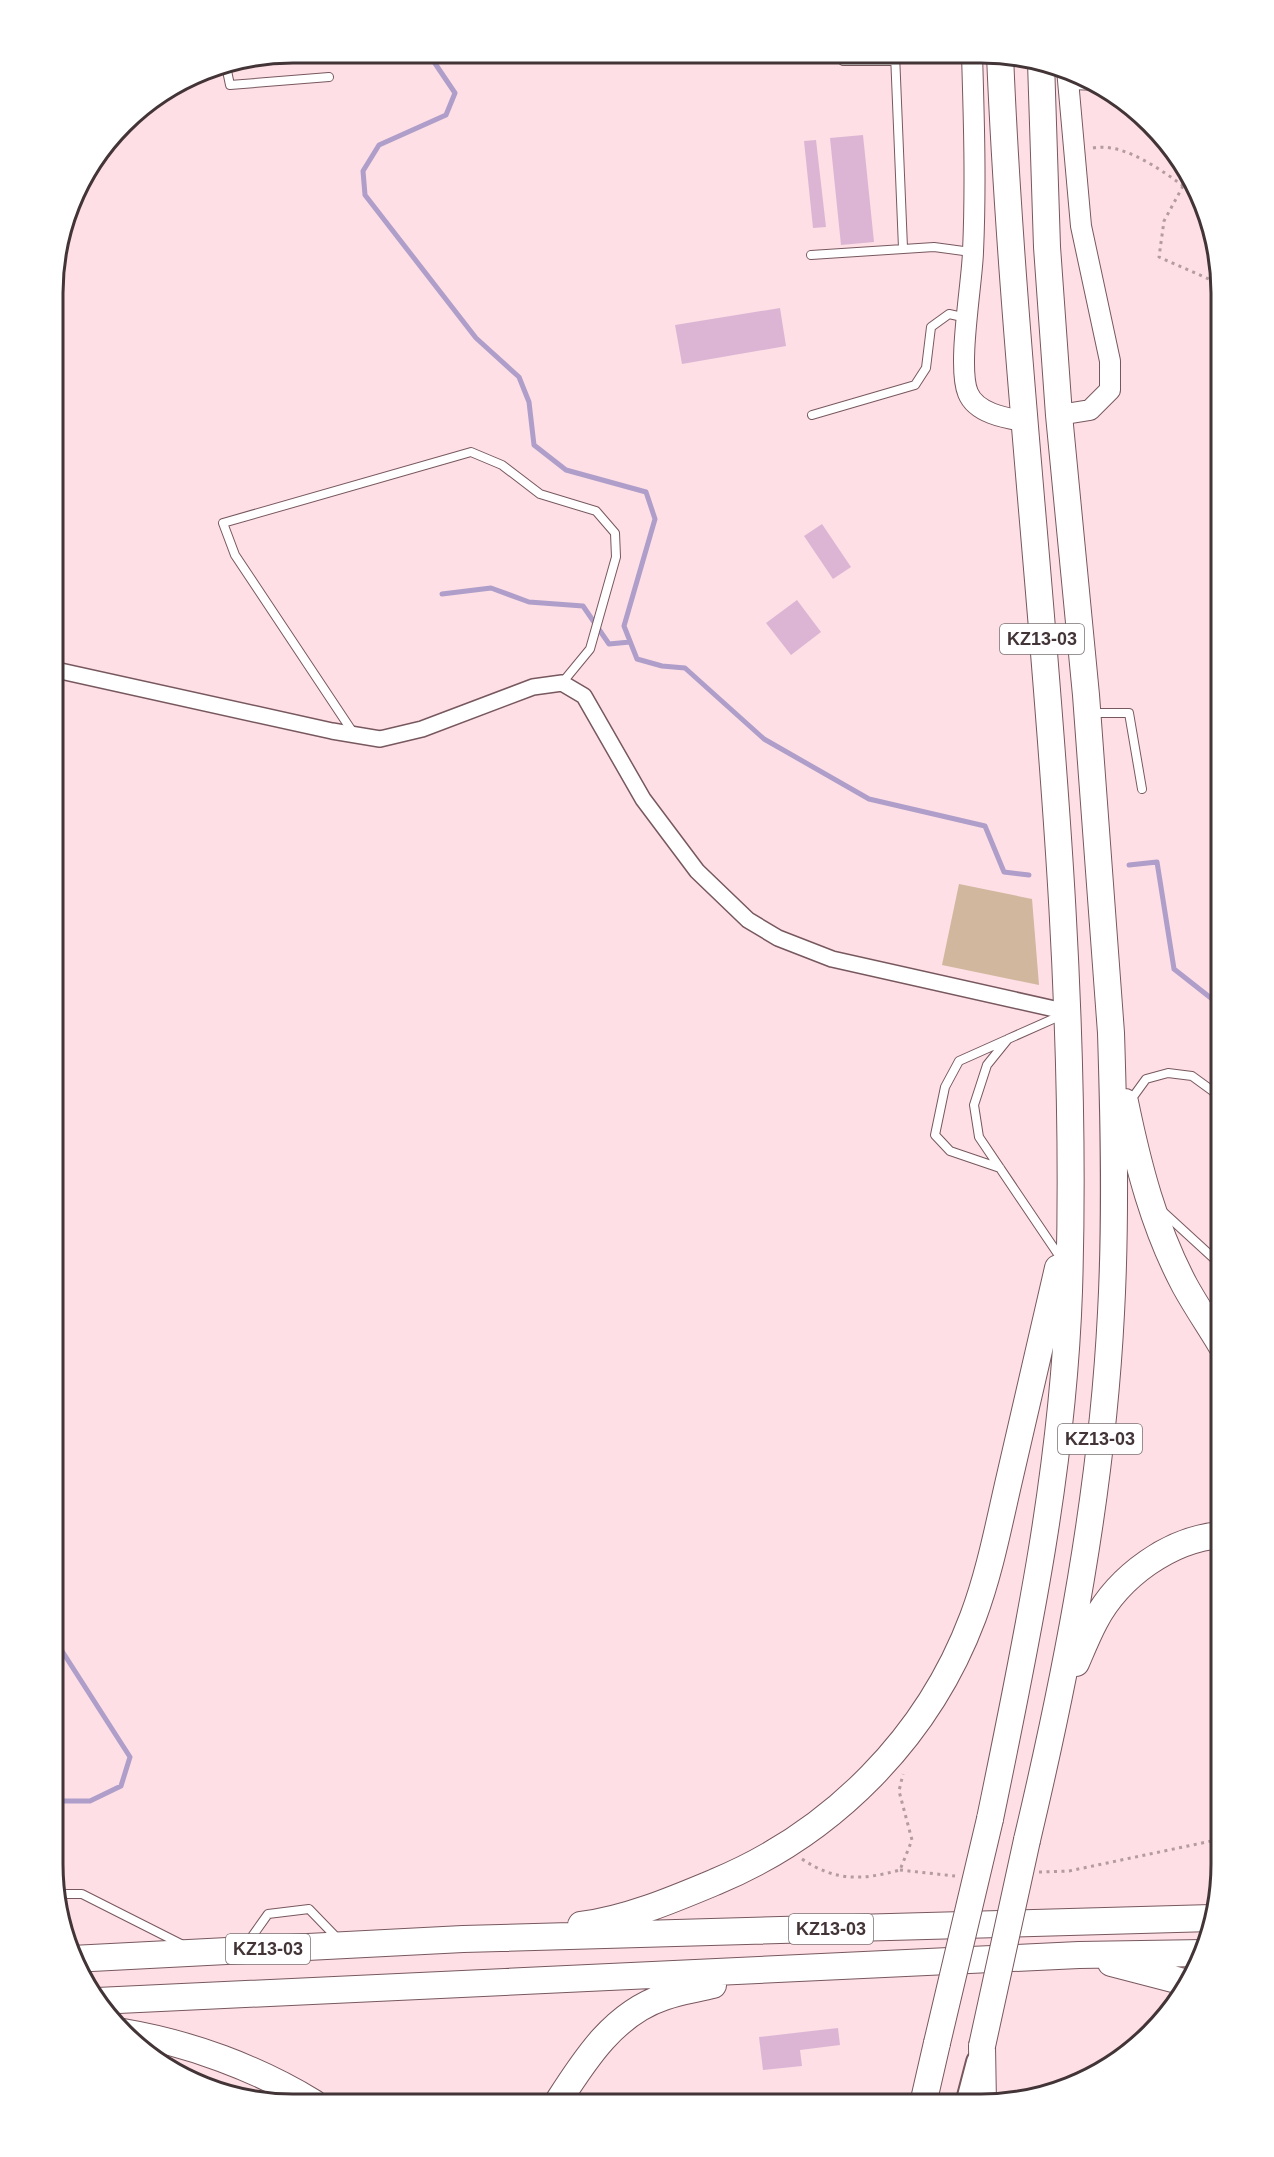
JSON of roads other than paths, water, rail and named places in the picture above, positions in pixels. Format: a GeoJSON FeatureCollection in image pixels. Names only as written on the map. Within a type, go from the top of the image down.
{"type":"FeatureCollection","features":[{"type":"Feature","properties":{"kind":"highway","name":"KZ13-03"},"geometry":{"type":"LineString","coordinates":[[925,2094],[990,1819],[1034,1607],[1047,1524],[1059,1429],[1071,1159],[1068,1011],[1048,710],[1006,191],[1000,64]]}},
{"type":"Feature","properties":{"kind":"highway","name":"KZ13-03"},"geometry":{"type":"LineString","coordinates":[[982,2046],[1062,1693],[1103,1416],[1111,1313],[1115,1159],[1111,1033],[1087,713],[1059,415],[1047,248],[1041,71]]}},
{"type":"Feature","properties":{"kind":"highway"},"geometry":{"type":"LineString","coordinates":[[1111,1033],[1137,1160],[1157,1225],[1185,1285],[1211,1328]]}},
{"type":"Feature","properties":{"kind":"highway"},"geometry":{"type":"LineString","coordinates":[[463,1939],[590,1923],[664,1903],[731,1876],[785,1848],[834,1813],[876,1772],[915,1726],[946,1675],[973,1616],[997,1532],[1065,1264]]}},
{"type":"Feature","properties":{"kind":"highway"},"geometry":{"type":"LineString","coordinates":[[1062,1693],[1096,1619],[1128,1577],[1172,1548],[1211,1537]]}},
{"type":"Feature","properties":{"kind":"highway","name":"KZ13-03"},"geometry":{"type":"LineString","coordinates":[[83,1958],[463,1939],[1205,1917]]}},
{"type":"Feature","properties":{"kind":"highway"},"geometry":{"type":"LineString","coordinates":[[1079,1955],[1193,1953]]}},
{"type":"Feature","properties":{"kind":"highway","name":"KZ13-03"},"geometry":{"type":"LineString","coordinates":[[108,2001],[1079,1955]]}},
{"type":"Feature","properties":{"kind":"highway"},"geometry":{"type":"LineString","coordinates":[[1079,1955],[1179,1981]]}},
{"type":"Feature","properties":{"kind":"highway"},"geometry":{"type":"LineString","coordinates":[[563,2094],[584,2061],[619,2022],[662,1997],[772,1971]]}},
{"type":"Feature","properties":{"kind":"highway"},"geometry":{"type":"LineString","coordinates":[[141,2037],[223,2058],[300,2094]]}},
{"type":"Feature","properties":{"kind":"highway"},"geometry":{"type":"LineString","coordinates":[[982,2046],[983,2094]]}},
{"type":"Feature","properties":{"kind":"main road"},"geometry":{"type":"LineString","coordinates":[[970,2094],[982,2046]]}},
{"type":"Feature","properties":{"kind":"street"},"geometry":{"type":"LineString","coordinates":[[972,63],[975,143],[973,252],[964,366],[968,394],[991,415],[1023,421]]}},
{"type":"Feature","properties":{"kind":"street"},"geometry":{"type":"LineString","coordinates":[[1059,415],[1090,410],[1110,390],[1110,361],[1081,226],[1067,79]]}},
{"type":"Feature","properties":{"kind":"street"},"geometry":{"type":"LineString","coordinates":[[63,672],[380,739],[422,729],[532,687],[562,683],[584,696],[643,799],[697,871],[748,920],[778,938],[832,959],[1068,1011]]}},
{"type":"Feature","properties":{"kind":"lane"},"geometry":{"type":"LineString","coordinates":[[895,63],[903,248]]}},
{"type":"Feature","properties":{"kind":"lane"},"geometry":{"type":"LineString","coordinates":[[227,73],[230,85],[329,76]]}},
{"type":"Feature","properties":{"kind":"lane"},"geometry":{"type":"LineString","coordinates":[[811,255],[934,247],[973,252]]}},
{"type":"Feature","properties":{"kind":"lane"},"geometry":{"type":"LineString","coordinates":[[812,415],[915,385],[926,368],[931,327],[949,314],[968,318]]}},
{"type":"Feature","properties":{"kind":"lane"},"geometry":{"type":"LineString","coordinates":[[354,735],[235,555],[224,523],[471,452],[502,465],[540,494],[596,511],[615,533],[616,557],[590,649],[562,683]]}},
{"type":"Feature","properties":{"kind":"lane"},"geometry":{"type":"LineString","coordinates":[[1087,713],[1129,714],[1142,789]]}},
{"type":"Feature","properties":{"kind":"lane"},"geometry":{"type":"LineString","coordinates":[[1000,1168],[950,1151],[935,1135],[945,1088],[959,1061],[1068,1011]]}},
{"type":"Feature","properties":{"kind":"lane"},"geometry":{"type":"LineString","coordinates":[[1008,1039],[987,1065],[974,1105],[979,1137],[1065,1264]]}},
{"type":"Feature","properties":{"kind":"lane"},"geometry":{"type":"LineString","coordinates":[[1126,1107],[1146,1079],[1168,1073],[1192,1076],[1211,1090]]}},
{"type":"Feature","properties":{"kind":"lane"},"geometry":{"type":"LineString","coordinates":[[1149,1199],[1211,1256]]}},
{"type":"Feature","properties":{"kind":"lane"},"geometry":{"type":"LineString","coordinates":[[65,1894],[82,1894],[197,1952]]}},
{"type":"Feature","properties":{"kind":"lane"},"geometry":{"type":"LineString","coordinates":[[242,1950],[268,1914],[309,1909],[344,1945]]}},
{"type":"Feature","properties":{"kind":"waterway"},"geometry":{"type":"LineString","coordinates":[[435,63],[455,93],[446,115],[379,145],[363,171],[365,195],[476,338],[519,377],[529,402],[534,445],[566,470],[646,492],[655,519],[624,626],[637,659],[662,666],[685,668],[764,739],[869,799],[985,826],[1004,872],[1029,875]]}},
{"type":"Feature","properties":{"kind":"waterway"},"geometry":{"type":"LineString","coordinates":[[442,594],[491,588],[529,602],[583,606],[609,644],[630,642]]}},
{"type":"Feature","properties":{"kind":"waterway"},"geometry":{"type":"LineString","coordinates":[[1129,865],[1157,862],[1174,969],[1211,998]]}},
{"type":"Feature","properties":{"kind":"waterway"},"geometry":{"type":"LineString","coordinates":[[63,1653],[130,1757],[121,1786],[90,1801],[63,1801]]}}]}
